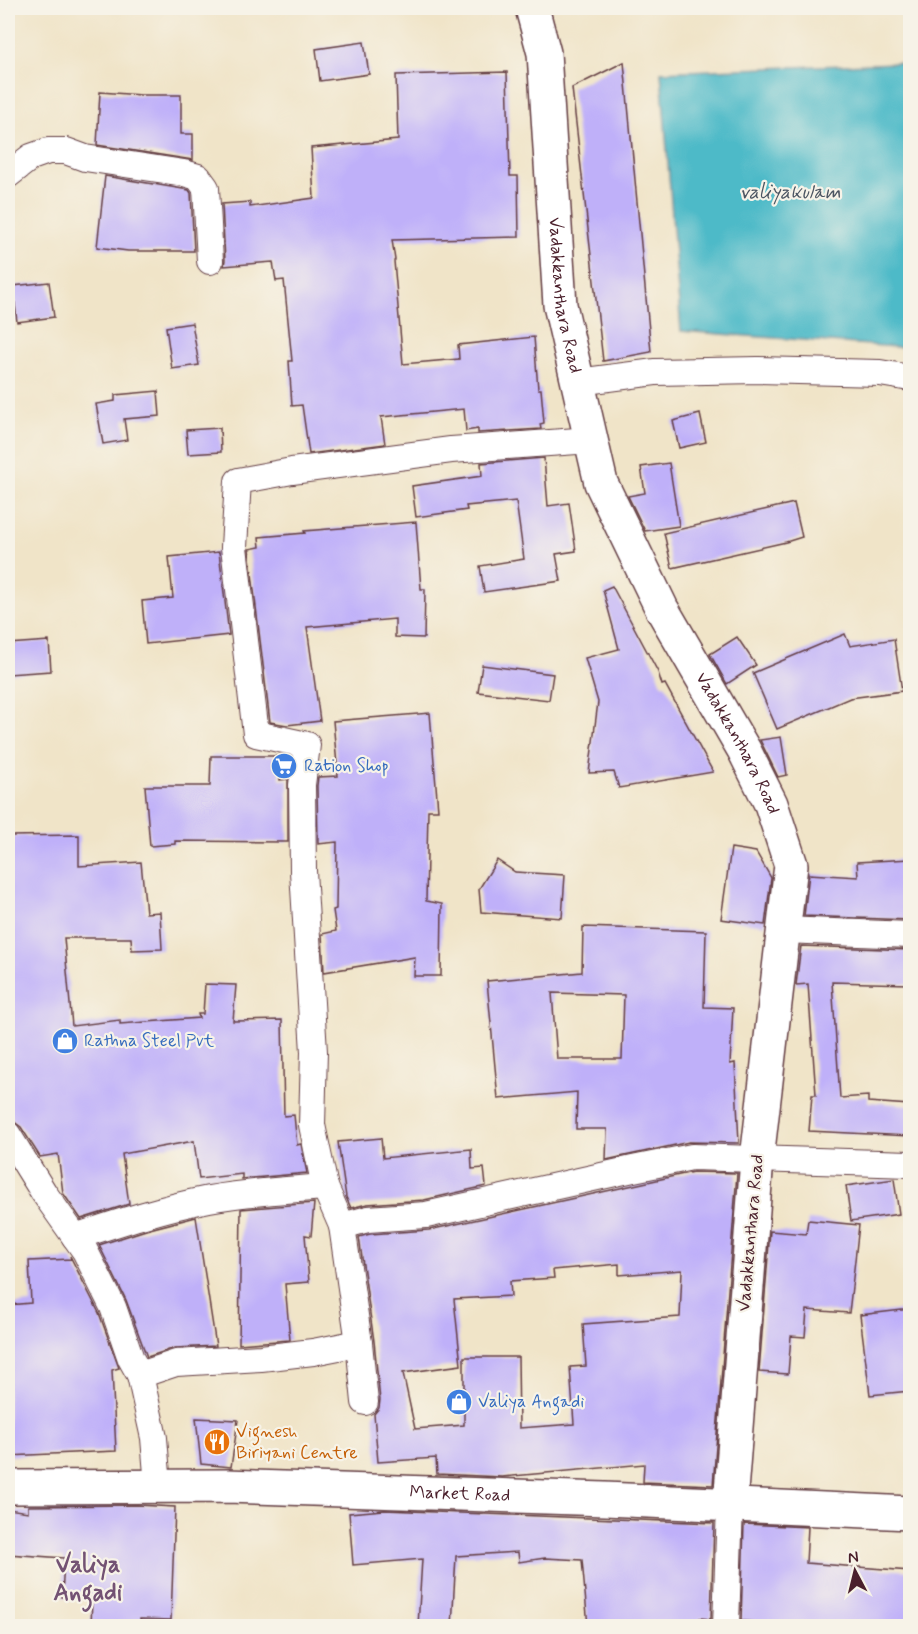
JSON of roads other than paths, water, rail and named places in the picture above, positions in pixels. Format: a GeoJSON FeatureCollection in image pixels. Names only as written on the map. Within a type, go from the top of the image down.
{"type":"FeatureCollection","features":[{"type":"Feature","properties":{"kind":"street","name":"Vadakkanthara Road"},"geometry":{"type":"LineString","coordinates":[[532,8],[544,53],[560,305],[601,483],[662,609],[744,750],[771,804],[791,865],[757,1159],[730,1504]]}},
{"type":"Feature","properties":{"kind":"street"},"geometry":{"type":"LineString","coordinates":[[8,175],[31,157],[48,151],[66,151],[85,158],[198,177],[206,188],[210,261]]}},
{"type":"Feature","properties":{"kind":"street"},"geometry":{"type":"LineString","coordinates":[[578,382],[655,372],[758,370],[880,373],[910,378]]}},
{"type":"Feature","properties":{"kind":"street"},"geometry":{"type":"LineString","coordinates":[[365,1402],[342,1226],[325,1187],[312,1125],[314,1052],[304,893],[302,817],[302,785],[307,745],[256,734],[234,548],[238,481],[292,471],[451,450],[591,440]]}},
{"type":"Feature","properties":{"kind":"street"},"geometry":{"type":"LineString","coordinates":[[783,930],[910,935]]}},
{"type":"Feature","properties":{"kind":"street"},"geometry":{"type":"LineString","coordinates":[[8,1135],[44,1193],[85,1251],[113,1307],[131,1359],[140,1375],[154,1438],[158,1486]]}},
{"type":"Feature","properties":{"kind":"street"},"geometry":{"type":"LineString","coordinates":[[342,1226],[368,1219],[426,1215],[692,1157],[910,1164]]}},
{"type":"Feature","properties":{"kind":"street"},"geometry":{"type":"LineString","coordinates":[[75,1237],[140,1215],[211,1199],[325,1187]]}},
{"type":"Feature","properties":{"kind":"street"},"geometry":{"type":"LineString","coordinates":[[140,1375],[176,1363],[261,1358],[313,1352],[359,1343]]}},
{"type":"Feature","properties":{"kind":"street","name":"Market Road"},"geometry":{"type":"LineString","coordinates":[[8,1487],[227,1486],[730,1504],[910,1513]]}},
{"type":"Feature","properties":{"kind":"street"},"geometry":{"type":"LineString","coordinates":[[726,1626],[730,1504]]}},
{"type":"Feature","properties":{"kind":"water","name":"valiyakulam"},"geometry":{"type":"Polygon","coordinates":[[[898,63],[910,66],[910,348],[681,331],[661,72],[898,63]]]}},
{"type":"Feature","properties":{"kind":"place","name":"Ration Shop"},"geometry":{"type":"Point","coordinates":[284,766]}},
{"type":"Feature","properties":{"kind":"place","name":"Rathna Steel Pvt"},"geometry":{"type":"Point","coordinates":[65,1041]}},
{"type":"Feature","properties":{"kind":"place","name":"Valiya Angadi"},"geometry":{"type":"Point","coordinates":[459,1402]}},
{"type":"Feature","properties":{"kind":"place","name":"Vignesh Biriyani Centre"},"geometry":{"type":"Point","coordinates":[217,1442]}},
{"type":"Feature","properties":{"kind":"district","name":"Valiya Angadi"},"geometry":{"type":"Point","coordinates":[88,1579]}}]}
